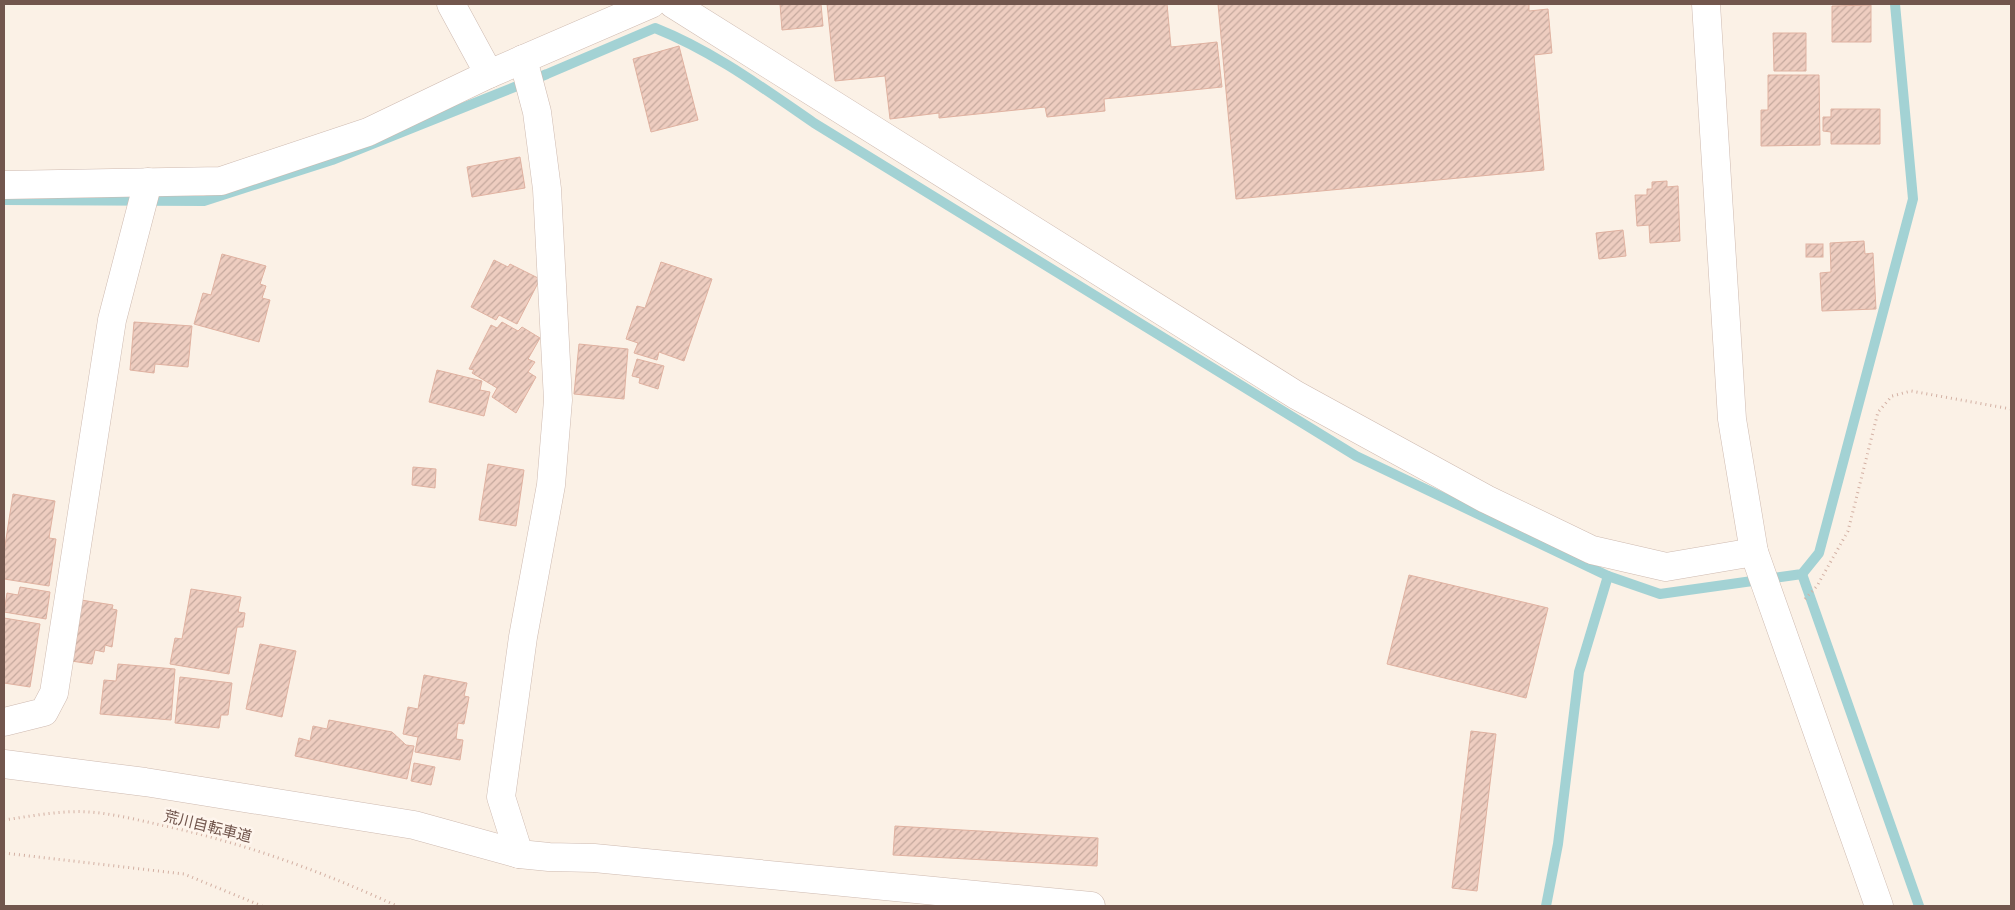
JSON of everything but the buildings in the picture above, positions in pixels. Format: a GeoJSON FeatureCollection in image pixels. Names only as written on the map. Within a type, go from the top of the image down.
{"type":"FeatureCollection","features":[{"type":"Feature","properties":{"kind":"street"},"geometry":{"type":"LineString","coordinates":[[451,4],[489,74]]}},
{"type":"Feature","properties":{"kind":"street"},"geometry":{"type":"LineString","coordinates":[[4,185],[220,181],[368,132],[489,74],[651,4]]}},
{"type":"Feature","properties":{"kind":"street"},"geometry":{"type":"LineString","coordinates":[[673,4],[1296,395],[1486,499],[1592,550],[1666,567],[1754,552]]}},
{"type":"Feature","properties":{"kind":"street"},"geometry":{"type":"LineString","coordinates":[[1706,4],[1732,419],[1754,552],[1879,906]]}},
{"type":"Feature","properties":{"kind":"street"},"geometry":{"type":"LineString","coordinates":[[519,854],[501,797],[523,637],[551,485],[558,400],[547,189],[537,112],[523,59]]}},
{"type":"Feature","properties":{"kind":"street"},"geometry":{"type":"LineString","coordinates":[[4,722],[44,712],[54,693],[112,320],[148,182]]}},
{"type":"Feature","properties":{"kind":"street"},"geometry":{"type":"LineString","coordinates":[[4,764],[145,782],[414,825],[519,854],[604,859],[1091,906]]}},
{"type":"Feature","properties":{"kind":"path"},"geometry":{"type":"LineString","coordinates":[[1780,625],[1817,586],[1848,532],[1878,412],[1892,396],[1911,391],[2011,409]]}},
{"type":"Feature","properties":{"kind":"path","name":"荒川自転車道"},"geometry":{"type":"LineString","coordinates":[[4,820],[92,812],[152,823],[264,852],[322,873],[398,906]]}},
{"type":"Feature","properties":{"kind":"path"},"geometry":{"type":"LineString","coordinates":[[4,852],[184,874],[262,906]]}},
{"type":"Feature","properties":{"kind":"waterway"},"geometry":{"type":"LineString","coordinates":[[4,200],[204,201],[332,160],[547,74],[655,28],[697,48],[737,71],[814,123],[1356,456],[1608,576],[1660,594],[1802,574],[1819,553],[1913,199],[1895,4]]}},
{"type":"Feature","properties":{"kind":"waterway"},"geometry":{"type":"LineString","coordinates":[[1802,574],[1919,906]]}},
{"type":"Feature","properties":{"kind":"waterway"},"geometry":{"type":"LineString","coordinates":[[1546,906],[1558,844],[1579,672],[1608,576]]}}]}
